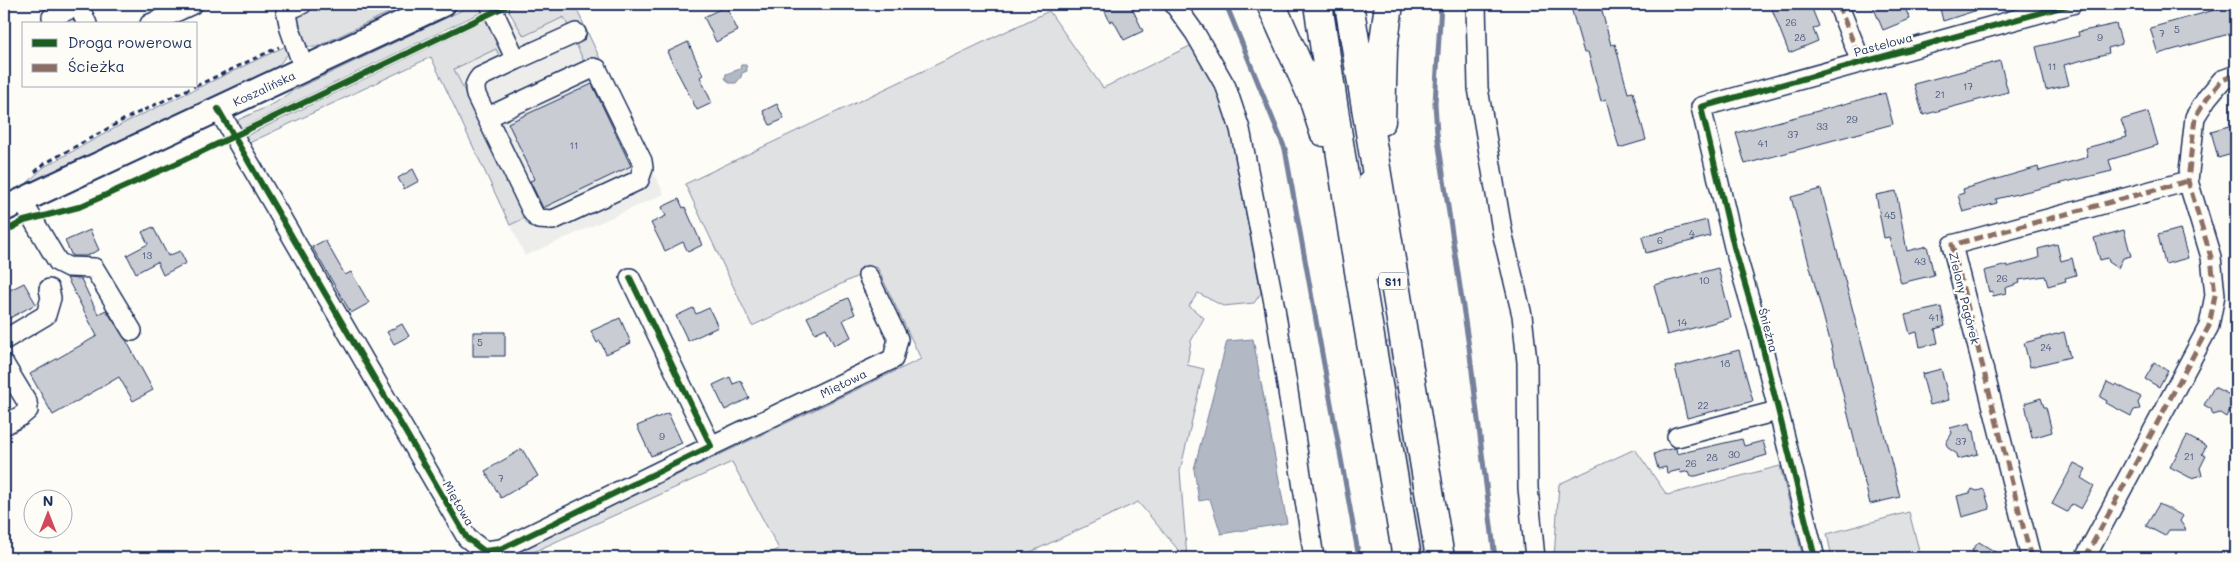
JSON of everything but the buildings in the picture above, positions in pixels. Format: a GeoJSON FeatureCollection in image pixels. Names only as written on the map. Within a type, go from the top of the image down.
{"type":"FeatureCollection","features":[{"type":"Feature","properties":{"kind":"highway"},"geometry":{"type":"LineString","coordinates":[[1271,4],[1369,231]]}},
{"type":"Feature","properties":{"kind":"highway","name":"S11"},"geometry":{"type":"LineString","coordinates":[[1318,4],[1336,123],[1402,332],[1440,558]]}},
{"type":"Feature","properties":{"kind":"highway","name":"S11"},"geometry":{"type":"LineString","coordinates":[[1349,4],[1367,119],[1372,349],[1407,558]]}},
{"type":"Feature","properties":{"kind":"highway"},"geometry":{"type":"LineString","coordinates":[[1369,231],[1389,4]]}},
{"type":"Feature","properties":{"kind":"main road","name":"Koszalińska"},"geometry":{"type":"LineString","coordinates":[[13,205],[443,4]]}},
{"type":"Feature","properties":{"kind":"street"},"geometry":{"type":"LineString","coordinates":[[52,17],[79,4],[85,22]]}},
{"type":"Feature","properties":{"kind":"street"},"geometry":{"type":"LineString","coordinates":[[154,22],[193,4]]}},
{"type":"Feature","properties":{"kind":"street"},"geometry":{"type":"LineString","coordinates":[[490,4],[516,60]]}},
{"type":"Feature","properties":{"kind":"street"},"geometry":{"type":"LineString","coordinates":[[1174,4],[1194,33],[1226,87],[1240,129],[1275,308],[1314,558]]}},
{"type":"Feature","properties":{"kind":"street"},"geometry":{"type":"LineString","coordinates":[[1476,4],[1478,88],[1503,236],[1522,315],[1527,362],[1528,488],[1535,558]]}},
{"type":"Feature","properties":{"kind":"street"},"geometry":{"type":"LineString","coordinates":[[1838,4],[1861,62]]}},
{"type":"Feature","properties":{"kind":"street","name":"Pastelowa"},"geometry":{"type":"LineString","coordinates":[[1701,107],[2072,4]]}},
{"type":"Feature","properties":{"kind":"street"},"geometry":{"type":"LineString","coordinates":[[291,6],[294,40],[304,69]]}},
{"type":"Feature","properties":{"kind":"street"},"geometry":{"type":"LineString","coordinates":[[488,117],[593,68],[598,69],[642,161],[642,175],[639,180],[553,220],[545,221],[538,219],[533,213],[476,95],[476,82],[480,77],[576,33]]}},
{"type":"Feature","properties":{"kind":"street"},"geometry":{"type":"LineString","coordinates":[[2085,558],[2208,326],[2216,295],[2211,257],[2188,180],[2195,117],[2206,98],[2222,80],[2236,75]]}},
{"type":"Feature","properties":{"kind":"street","name":"Śnieżna"},"geometry":{"type":"LineString","coordinates":[[1701,107],[1734,246],[1758,329],[1777,411],[1816,558]]}},
{"type":"Feature","properties":{"kind":"street","name":"Miętowa"},"geometry":{"type":"LineString","coordinates":[[218,109],[467,538],[484,551],[501,549],[893,359],[898,339],[868,276]]}},
{"type":"Feature","properties":{"kind":"street","name":"Zielony Pagórek"},"geometry":{"type":"LineString","coordinates":[[2031,558],[1952,245],[2188,180]]}},
{"type":"Feature","properties":{"kind":"street"},"geometry":{"type":"LineString","coordinates":[[13,205],[58,262],[68,267],[94,268],[132,331]]}},
{"type":"Feature","properties":{"kind":"street"},"geometry":{"type":"LineString","coordinates":[[630,278],[711,446]]}},
{"type":"Feature","properties":{"kind":"street"},"geometry":{"type":"LineString","coordinates":[[4,340],[46,315],[51,298],[49,289]]}},
{"type":"Feature","properties":{"kind":"street"},"geometry":{"type":"LineString","coordinates":[[4,364],[27,402],[28,410],[4,425]]}},
{"type":"Feature","properties":{"kind":"street"},"geometry":{"type":"LineString","coordinates":[[1677,437],[1777,411]]}},
{"type":"Feature","properties":{"kind":"path"},"geometry":{"type":"LineString","coordinates":[[198,85],[294,40]]}},
{"type":"Feature","properties":{"kind":"path"},"geometry":{"type":"LineString","coordinates":[[29,177],[44,164],[124,119],[191,88]]}},
{"type":"Feature","properties":{"kind":"shaded area"},"geometry":{"type":"Polygon","coordinates":[[[320,4],[407,4],[316,47],[310,47],[302,43],[297,22],[301,12],[320,4]]]}},
{"type":"Feature","properties":{"kind":"shaded area"},"geometry":{"type":"Polygon","coordinates":[[[520,4],[574,4],[648,159],[585,64],[564,17],[524,36],[508,10],[520,4]]]}},
{"type":"Feature","properties":{"kind":"shaded area"},"geometry":{"type":"Polygon","coordinates":[[[547,4],[574,4],[664,194],[525,256],[431,57],[547,4]]]}},
{"type":"Feature","properties":{"kind":"shaded area"},"geometry":{"type":"Polygon","coordinates":[[[473,5],[480,7],[484,11],[239,129],[238,120],[275,103],[292,91],[473,5]]]}},
{"type":"Feature","properties":{"kind":"shaded area"},"geometry":{"type":"Polygon","coordinates":[[[1049,11],[1103,88],[1194,44],[1216,88],[1230,130],[1261,293],[1254,303],[1223,306],[1198,293],[1189,306],[1204,318],[1191,341],[1187,365],[1204,369],[1180,471],[1187,558],[1185,558],[1138,502],[1018,558],[759,558],[779,549],[732,462],[520,558],[503,558],[921,359],[877,267],[752,326],[685,184],[1049,11]]]}},
{"type":"Feature","properties":{"kind":"shaded area"},"geometry":{"type":"Polygon","coordinates":[[[488,19],[504,56],[501,60],[496,49],[454,69],[525,218],[510,225],[431,57],[247,144],[244,137],[488,19]]]}},
{"type":"Feature","properties":{"kind":"shaded area"},"geometry":{"type":"Polygon","coordinates":[[[286,46],[288,54],[277,67],[26,184],[44,167],[126,122],[286,46]]]}},
{"type":"Feature","properties":{"kind":"shaded area"},"geometry":{"type":"Polygon","coordinates":[[[741,65],[746,65],[747,71],[742,73],[736,83],[729,83],[725,78],[726,74],[740,69],[741,65]]]}},
{"type":"Feature","properties":{"kind":"shaded area"},"geometry":{"type":"Polygon","coordinates":[[[1253,339],[1287,523],[1221,534],[1210,499],[1199,501],[1194,469],[1227,341],[1253,339]]]}},
{"type":"Feature","properties":{"kind":"shaded area"},"geometry":{"type":"Polygon","coordinates":[[[1392,341],[1428,558],[1418,558],[1382,343],[1392,341]]]}},
{"type":"Feature","properties":{"kind":"shaded area"},"geometry":{"type":"Polygon","coordinates":[[[1635,449],[1667,495],[1780,466],[1803,558],[1554,558],[1559,484],[1635,449]]]}},
{"type":"Feature","properties":{"kind":"shaded area"},"geometry":{"type":"Polygon","coordinates":[[[1909,512],[1921,558],[1832,558],[1827,534],[1909,512]]]}},
{"type":"Feature","properties":{"kind":"waterway"},"geometry":{"type":"LineString","coordinates":[[1226,4],[1285,149],[1359,558]]}},
{"type":"Feature","properties":{"kind":"waterway"},"geometry":{"type":"LineString","coordinates":[[1441,4],[1435,103],[1437,133],[1469,347],[1495,558]]}},
{"type":"Feature","properties":{"kind":"marked path"},"geometry":{"type":"LineString","coordinates":[[1838,4],[1861,62]]}},
{"type":"Feature","properties":{"kind":"marked path"},"geometry":{"type":"LineString","coordinates":[[2085,558],[2209,326],[2215,295],[2211,257],[2188,181],[2195,117],[2207,98],[2222,80],[2236,75]]}},
{"type":"Feature","properties":{"kind":"marked path"},"geometry":{"type":"LineString","coordinates":[[2031,558],[1952,245],[2188,181]]}},
{"type":"Feature","properties":{"kind":"cycle path"},"geometry":{"type":"LineString","coordinates":[[4,232],[24,221],[79,207],[184,160],[510,4]]}},
{"type":"Feature","properties":{"kind":"cycle path"},"geometry":{"type":"LineString","coordinates":[[1815,558],[1758,329],[1734,247],[1701,107],[2072,4]]}},
{"type":"Feature","properties":{"kind":"cycle path"},"geometry":{"type":"LineString","coordinates":[[218,109],[467,538],[484,551],[501,549],[711,446],[630,278]]}}]}
